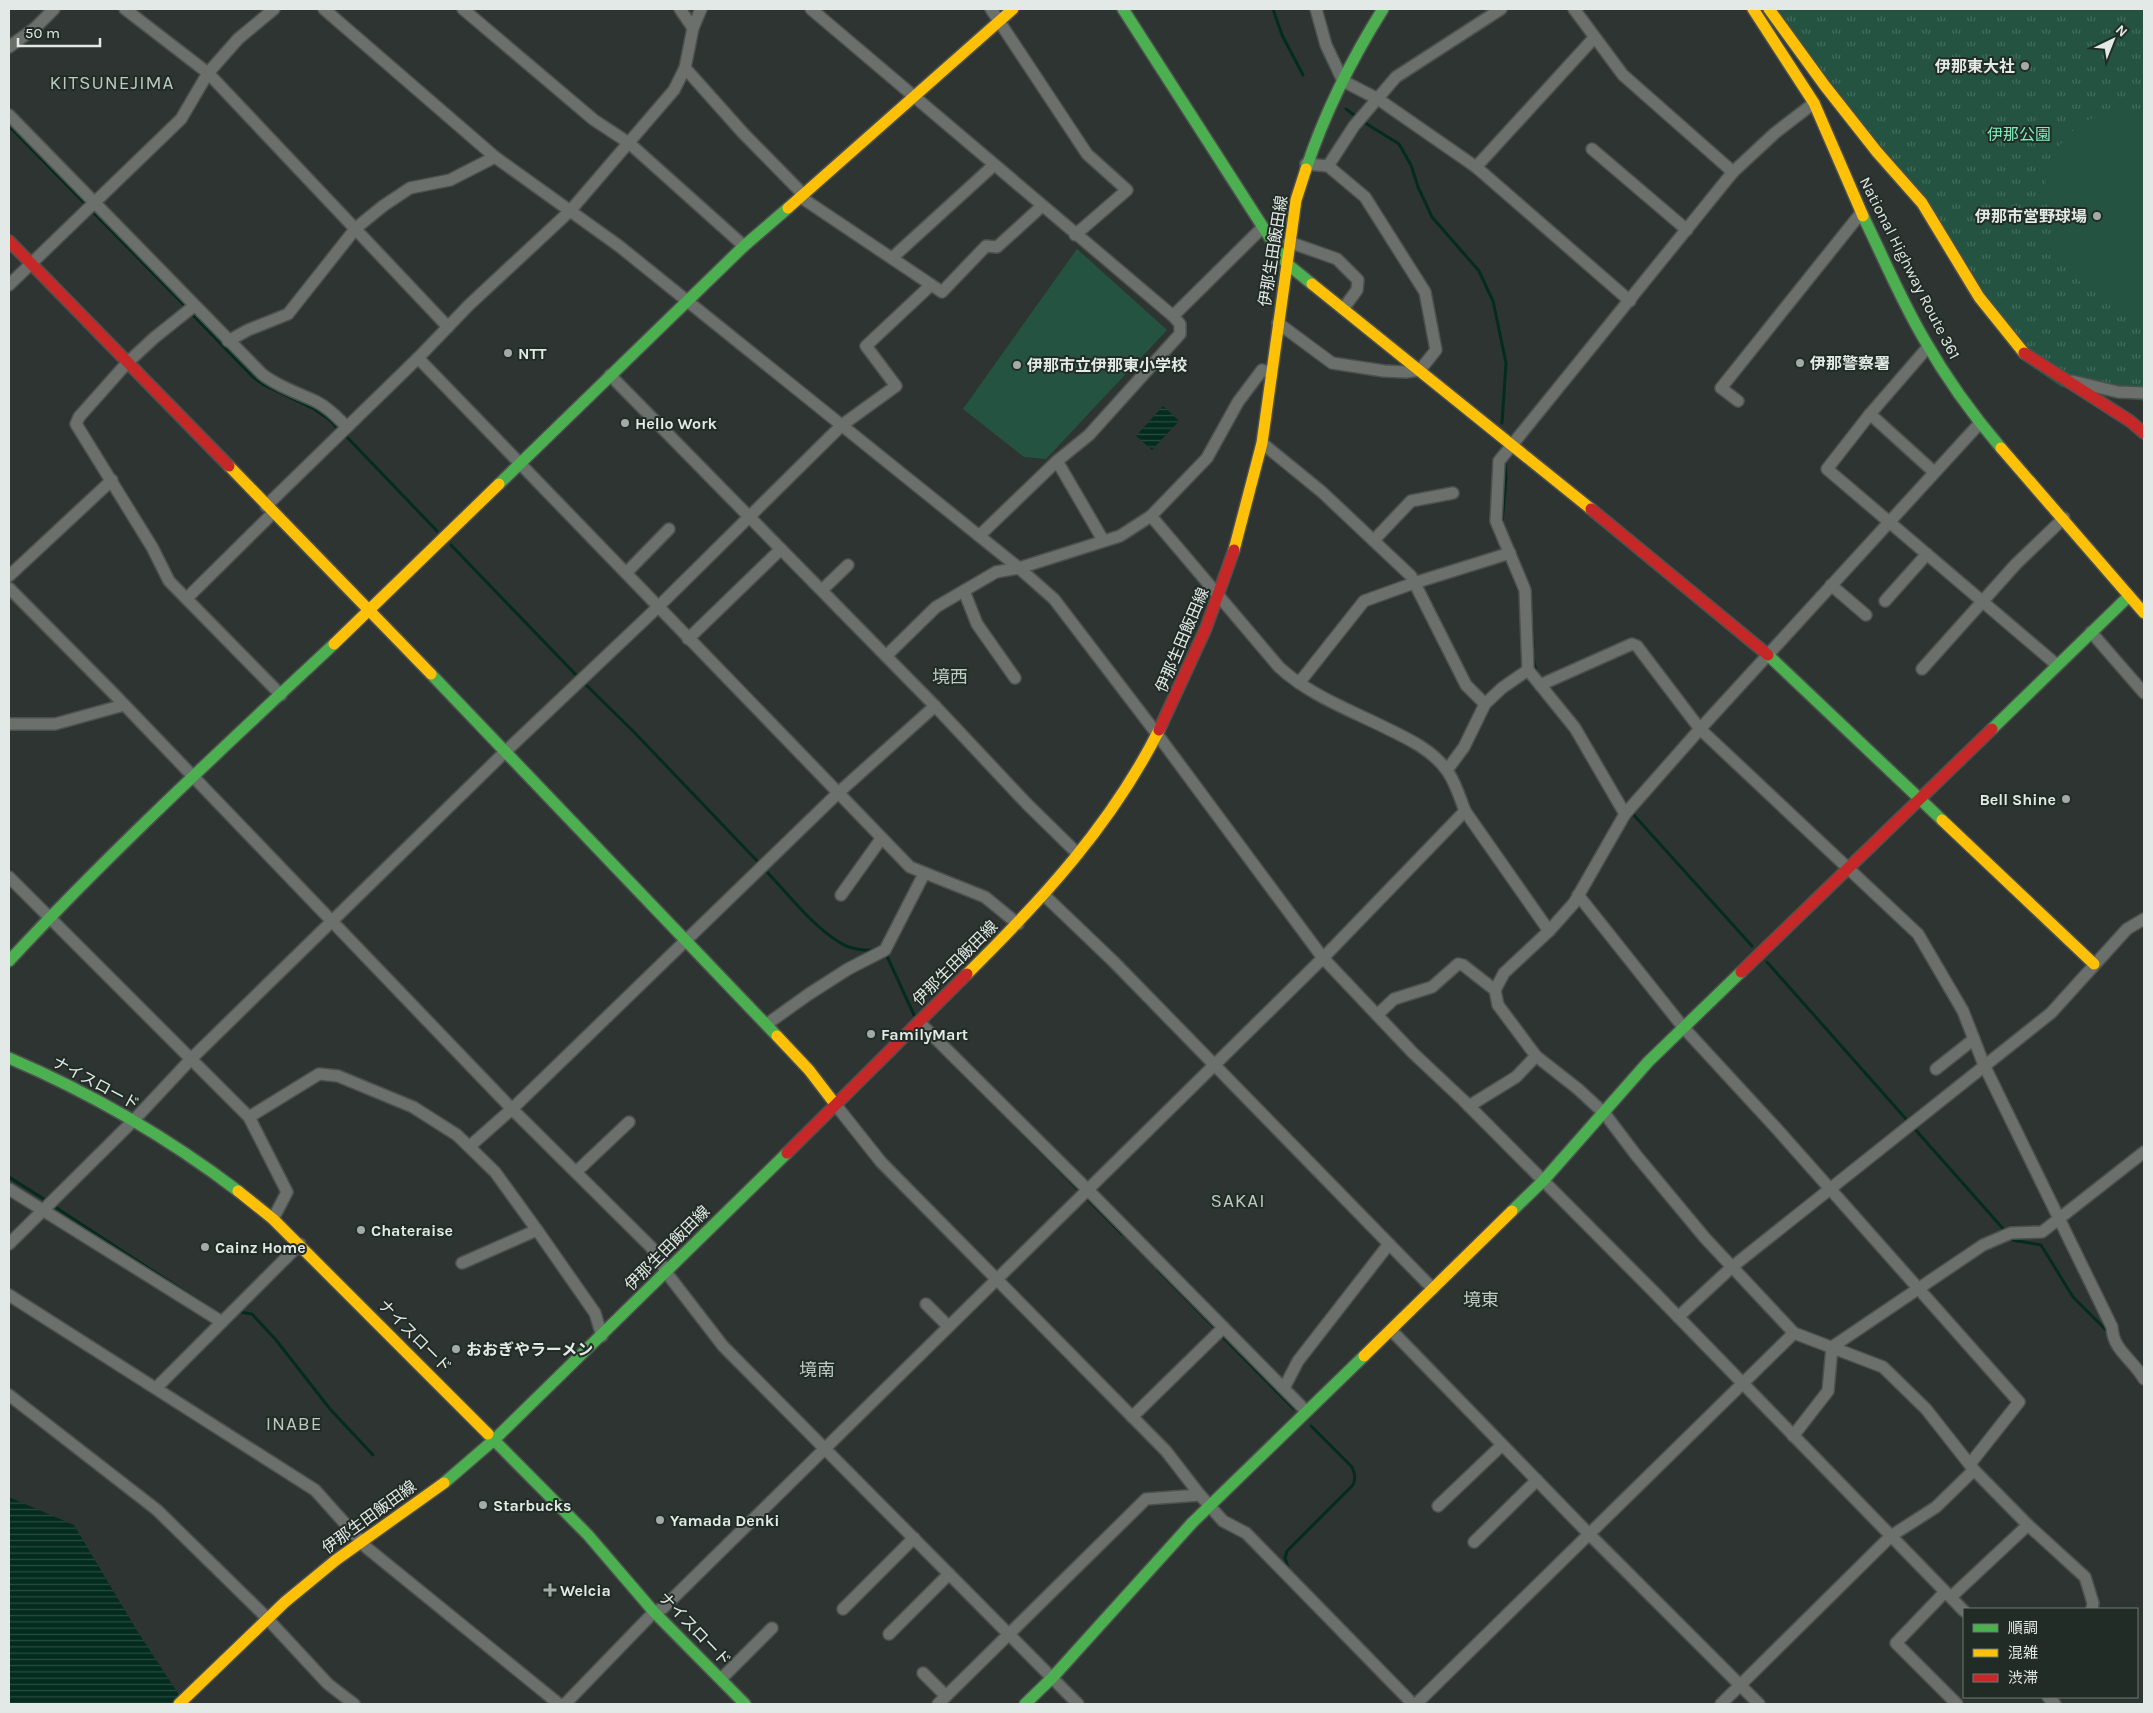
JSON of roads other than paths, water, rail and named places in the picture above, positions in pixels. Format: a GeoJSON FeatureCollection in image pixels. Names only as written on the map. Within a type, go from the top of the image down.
{"type":"FeatureCollection","features":[{"type":"Feature","properties":{"kind":"main road"},"geometry":{"type":"LineString","coordinates":[[9,961],[50,917],[192,777],[370,610],[744,246],[1013,9]]}},
{"type":"Feature","properties":{"kind":"main road"},"geometry":{"type":"LineString","coordinates":[[1122,9],[1286,263],[1512,444],[1768,655],[2094,964]]}},
{"type":"Feature","properties":{"kind":"main road","name":"伊那生田飯田線"},"geometry":{"type":"LineString","coordinates":[[179,1704],[264,1622],[313,1578],[439,1486],[495,1439],[602,1336],[834,1104],[1018,924],[1099,829],[1126,789],[1180,688],[1219,595],[1232,558],[1262,443],[1296,200],[1306,164],[1321,128],[1343,81],[1383,9]]}},
{"type":"Feature","properties":{"kind":"main road","name":"National Highway Route 361"},"geometry":{"type":"LineString","coordinates":[[1754,9],[1814,103],[1861,213],[1928,347],[1980,423],[2064,518],[2144,613]]}},
{"type":"Feature","properties":{"kind":"main road"},"geometry":{"type":"LineString","coordinates":[[1769,9],[1872,145],[1922,203],[1980,297],[2025,354],[2130,421],[2144,433]]}},
{"type":"Feature","properties":{"kind":"main road"},"geometry":{"type":"LineString","coordinates":[[9,242],[370,610],[687,940],[809,1070],[834,1104]]}},
{"type":"Feature","properties":{"kind":"main road"},"geometry":{"type":"LineString","coordinates":[[1025,1704],[1052,1678],[1174,1541],[1544,1181],[1605,1114],[1648,1062],[2129,596]]}},
{"type":"Feature","properties":{"kind":"main road","name":"ナイスロード"},"geometry":{"type":"LineString","coordinates":[[9,1058],[58,1079],[134,1120],[206,1167],[273,1219],[495,1439],[588,1535],[654,1612],[745,1704]]}},
{"type":"Feature","properties":{"kind":"street"},"geometry":{"type":"LineString","coordinates":[[9,47],[34,28],[54,9]]}},
{"type":"Feature","properties":{"kind":"street"},"geometry":{"type":"LineString","coordinates":[[125,9],[208,73],[448,327]]}},
{"type":"Feature","properties":{"kind":"street"},"geometry":{"type":"LineString","coordinates":[[9,285],[180,119],[208,73],[238,39],[274,9]]}},
{"type":"Feature","properties":{"kind":"street"},"geometry":{"type":"LineString","coordinates":[[324,9],[495,157],[619,246],[1019,568],[1054,599],[1157,734],[1322,958],[1413,1053],[1469,1106],[1678,1317],[1963,1610]]}},
{"type":"Feature","properties":{"kind":"street"},"geometry":{"type":"LineString","coordinates":[[463,9],[594,120],[629,143],[744,246]]}},
{"type":"Feature","properties":{"kind":"street"},"geometry":{"type":"LineString","coordinates":[[680,9],[693,28]]}},
{"type":"Feature","properties":{"kind":"street"},"geometry":{"type":"LineString","coordinates":[[186,598],[344,431],[469,305],[570,211],[674,90],[685,68],[693,28],[701,9]]}},
{"type":"Feature","properties":{"kind":"street"},"geometry":{"type":"LineString","coordinates":[[811,9],[915,96],[1075,235],[1173,316],[1180,324],[1180,334],[1089,435],[1057,461],[979,536]]}},
{"type":"Feature","properties":{"kind":"street"},"geometry":{"type":"LineString","coordinates":[[991,9],[1087,154],[1127,190],[1075,235]]}},
{"type":"Feature","properties":{"kind":"street"},"geometry":{"type":"LineString","coordinates":[[1316,9],[1326,45],[1343,81],[1378,100],[1476,167],[1630,301]]}},
{"type":"Feature","properties":{"kind":"street"},"geometry":{"type":"LineString","coordinates":[[1328,166],[1361,119],[1396,77],[1501,9]]}},
{"type":"Feature","properties":{"kind":"street"},"geometry":{"type":"LineString","coordinates":[[1574,9],[1623,75],[1733,172]]}},
{"type":"Feature","properties":{"kind":"street"},"geometry":{"type":"LineString","coordinates":[[1476,167],[1594,38]]}},
{"type":"Feature","properties":{"kind":"street"},"geometry":{"type":"LineString","coordinates":[[685,68],[805,200],[942,292],[986,246],[997,247],[1042,206]]}},
{"type":"Feature","properties":{"kind":"street"},"geometry":{"type":"LineString","coordinates":[[1628,810],[1543,684],[1528,670],[1525,590],[1496,521],[1499,461],[1733,172],[1775,133],[1814,103]]}},
{"type":"Feature","properties":{"kind":"street"},"geometry":{"type":"LineString","coordinates":[[9,115],[90,205],[191,309],[270,381],[319,403],[331,411],[344,431]]}},
{"type":"Feature","properties":{"kind":"street"},"geometry":{"type":"LineString","coordinates":[[1592,149],[1687,230]]}},
{"type":"Feature","properties":{"kind":"street"},"geometry":{"type":"LineString","coordinates":[[228,341],[248,330],[288,314],[356,228],[383,206],[410,188],[450,180],[495,157]]}},
{"type":"Feature","properties":{"kind":"street"},"geometry":{"type":"LineString","coordinates":[[1278,323],[1332,363],[1384,371],[1406,372],[1420,370],[1436,350],[1425,292],[1365,197],[1328,166],[1306,164]]}},
{"type":"Feature","properties":{"kind":"street"},"geometry":{"type":"LineString","coordinates":[[892,258],[994,165]]}},
{"type":"Feature","properties":{"kind":"street"},"geometry":{"type":"LineString","coordinates":[[1738,401],[1722,388],[1861,213]]}},
{"type":"Feature","properties":{"kind":"street"},"geometry":{"type":"LineString","coordinates":[[1173,316],[1262,228]]}},
{"type":"Feature","properties":{"kind":"street"},"geometry":{"type":"LineString","coordinates":[[1290,242],[1337,259],[1358,280],[1357,290],[1343,309]]}},
{"type":"Feature","properties":{"kind":"street"},"geometry":{"type":"LineString","coordinates":[[9,1244],[134,1120],[192,1058],[506,752],[658,607],[842,425],[896,386],[866,346],[931,285]]}},
{"type":"Feature","properties":{"kind":"street"},"geometry":{"type":"LineString","coordinates":[[191,309],[154,338],[127,363],[79,417],[76,424],[152,547],[169,581],[281,695]]}},
{"type":"Feature","properties":{"kind":"street"},"geometry":{"type":"LineString","coordinates":[[1928,347],[1870,414],[1827,468],[2057,665]]}},
{"type":"Feature","properties":{"kind":"street"},"geometry":{"type":"LineString","coordinates":[[418,358],[910,867],[986,897],[1018,924]]}},
{"type":"Feature","properties":{"kind":"street"},"geometry":{"type":"LineString","coordinates":[[886,656],[936,607],[996,572],[1019,568],[1120,536],[1151,516],[1207,458],[1238,402],[1262,370],[1271,372]]}},
{"type":"Feature","properties":{"kind":"street"},"geometry":{"type":"LineString","coordinates":[[610,375],[935,706],[1027,804],[1078,854]]}},
{"type":"Feature","properties":{"kind":"street"},"geometry":{"type":"LineString","coordinates":[[2066,380],[2118,392],[2144,393]]}},
{"type":"Feature","properties":{"kind":"street"},"geometry":{"type":"LineString","coordinates":[[1870,414],[1934,472]]}},
{"type":"Feature","properties":{"kind":"street"},"geometry":{"type":"LineString","coordinates":[[1980,423],[1628,810],[1578,895],[1549,931],[1504,973],[1495,990],[1498,1005],[1536,1056],[1578,1089],[1605,1114],[1636,1155],[1732,1266],[1794,1333],[1883,1367],[1926,1409],[1972,1467],[2028,1525],[2085,1577],[2093,1603],[2092,1608]]}},
{"type":"Feature","properties":{"kind":"street"},"geometry":{"type":"LineString","coordinates":[[1262,443],[1322,492],[1411,576],[1466,684],[1485,704]]}},
{"type":"Feature","properties":{"kind":"street"},"geometry":{"type":"LineString","coordinates":[[1057,461],[1104,540]]}},
{"type":"Feature","properties":{"kind":"street"},"geometry":{"type":"LineString","coordinates":[[9,576],[112,480]]}},
{"type":"Feature","properties":{"kind":"street"},"geometry":{"type":"LineString","coordinates":[[1374,540],[1411,501],[1453,493]]}},
{"type":"Feature","properties":{"kind":"street"},"geometry":{"type":"LineString","coordinates":[[1151,516],[1280,667],[1299,683],[1409,739],[1428,751],[1447,770],[1455,784],[1465,811],[1549,931]]}},
{"type":"Feature","properties":{"kind":"street"},"geometry":{"type":"LineString","coordinates":[[1922,669],[2016,564],[2064,518]]}},
{"type":"Feature","properties":{"kind":"street"},"geometry":{"type":"LineString","coordinates":[[626,573],[668,529]]}},
{"type":"Feature","properties":{"kind":"street"},"geometry":{"type":"LineString","coordinates":[[688,639],[781,549]]}},
{"type":"Feature","properties":{"kind":"street"},"geometry":{"type":"LineString","coordinates":[[1299,683],[1364,601],[1510,553]]}},
{"type":"Feature","properties":{"kind":"street"},"geometry":{"type":"LineString","coordinates":[[1884,601],[1927,554]]}},
{"type":"Feature","properties":{"kind":"street"},"geometry":{"type":"LineString","coordinates":[[822,590],[848,564]]}},
{"type":"Feature","properties":{"kind":"street"},"geometry":{"type":"LineString","coordinates":[[1831,585],[1866,615]]}},
{"type":"Feature","properties":{"kind":"street"},"geometry":{"type":"LineString","coordinates":[[9,588],[512,1109],[651,1247],[669,1276],[723,1346],[1078,1704]]}},
{"type":"Feature","properties":{"kind":"street"},"geometry":{"type":"LineString","coordinates":[[964,591],[977,624],[1015,678]]}},
{"type":"Feature","properties":{"kind":"street"},"geometry":{"type":"LineString","coordinates":[[2091,632],[2144,693]]}},
{"type":"Feature","properties":{"kind":"street"},"geometry":{"type":"LineString","coordinates":[[1543,684],[1632,644],[1637,646],[1700,729],[1847,870],[1918,934],[1963,1011],[1984,1065],[2116,1346],[2139,1370],[2144,1379]]}},
{"type":"Feature","properties":{"kind":"street"},"geometry":{"type":"LineString","coordinates":[[1447,770],[1464,747],[1485,704],[1502,688],[1528,670]]}},
{"type":"Feature","properties":{"kind":"street"},"geometry":{"type":"LineString","coordinates":[[9,724],[55,724],[124,705]]}},
{"type":"Feature","properties":{"kind":"street"},"geometry":{"type":"LineString","coordinates":[[470,1146],[512,1109],[838,793],[935,706]]}},
{"type":"Feature","properties":{"kind":"street"},"geometry":{"type":"LineString","coordinates":[[565,1704],[654,1612],[663,1608],[1215,1065],[1465,811]]}},
{"type":"Feature","properties":{"kind":"street"},"geometry":{"type":"LineString","coordinates":[[841,895],[881,838]]}},
{"type":"Feature","properties":{"kind":"street"},"geometry":{"type":"LineString","coordinates":[[767,1024],[848,969],[884,951],[924,874]]}},
{"type":"Feature","properties":{"kind":"street"},"geometry":{"type":"LineString","coordinates":[[9,877],[249,1117],[287,1192],[273,1219]]}},
{"type":"Feature","properties":{"kind":"street"},"geometry":{"type":"LineString","coordinates":[[1044,895],[1114,962],[1433,1288]]}},
{"type":"Feature","properties":{"kind":"street"},"geometry":{"type":"LineString","coordinates":[[1578,895],[1683,1027],[2019,1402],[1972,1467],[1936,1506],[1891,1536],[1721,1704]]}},
{"type":"Feature","properties":{"kind":"street"},"geometry":{"type":"LineString","coordinates":[[1678,1317],[1732,1266],[2051,1013],[2127,929],[2144,920]]}},
{"type":"Feature","properties":{"kind":"street"},"geometry":{"type":"LineString","coordinates":[[1377,1015],[1394,999],[1432,987],[1458,964],[1463,965],[1495,990]]}},
{"type":"Feature","properties":{"kind":"street"},"geometry":{"type":"LineString","coordinates":[[918,1022],[1220,1331],[1284,1388],[1306,1411]]}},
{"type":"Feature","properties":{"kind":"street"},"geometry":{"type":"LineString","coordinates":[[1936,1069],[1974,1039]]}},
{"type":"Feature","properties":{"kind":"street"},"geometry":{"type":"LineString","coordinates":[[1469,1106],[1516,1077],[1536,1056]]}},
{"type":"Feature","properties":{"kind":"street"},"geometry":{"type":"LineString","coordinates":[[249,1117],[319,1074],[338,1076],[413,1107],[457,1134],[495,1172],[537,1230],[595,1312],[602,1336]]}},
{"type":"Feature","properties":{"kind":"street"},"geometry":{"type":"LineString","coordinates":[[834,1104],[881,1162],[1166,1451],[1223,1521],[1246,1533],[1417,1703],[1794,1333]]}},
{"type":"Feature","properties":{"kind":"street"},"geometry":{"type":"LineString","coordinates":[[576,1172],[629,1122]]}},
{"type":"Feature","properties":{"kind":"street"},"geometry":{"type":"LineString","coordinates":[[1832,1347],[1983,1245],[2009,1234],[2042,1232],[2144,1152]]}},
{"type":"Feature","properties":{"kind":"street"},"geometry":{"type":"LineString","coordinates":[[9,1189],[222,1322]]}},
{"type":"Feature","properties":{"kind":"street"},"geometry":{"type":"LineString","coordinates":[[462,1263],[537,1230]]}},
{"type":"Feature","properties":{"kind":"street"},"geometry":{"type":"LineString","coordinates":[[156,1388],[300,1244]]}},
{"type":"Feature","properties":{"kind":"street"},"geometry":{"type":"LineString","coordinates":[[1284,1388],[1298,1362],[1389,1244]]}},
{"type":"Feature","properties":{"kind":"street"},"geometry":{"type":"LineString","coordinates":[[9,1294],[315,1490],[360,1542],[433,1604],[559,1704]]}},
{"type":"Feature","properties":{"kind":"street"},"geometry":{"type":"LineString","coordinates":[[926,1304],[948,1326]]}},
{"type":"Feature","properties":{"kind":"street"},"geometry":{"type":"LineString","coordinates":[[1390,1330],[1590,1535],[1759,1704]]}},
{"type":"Feature","properties":{"kind":"street"},"geometry":{"type":"LineString","coordinates":[[1132,1416],[1220,1331]]}},
{"type":"Feature","properties":{"kind":"street"},"geometry":{"type":"LineString","coordinates":[[1793,1436],[1828,1391],[1832,1347]]}},
{"type":"Feature","properties":{"kind":"street"},"geometry":{"type":"LineString","coordinates":[[9,1395],[157,1510],[264,1622],[328,1684],[354,1704]]}},
{"type":"Feature","properties":{"kind":"street"},"geometry":{"type":"LineString","coordinates":[[1438,1506],[1502,1445]]}},
{"type":"Feature","properties":{"kind":"street"},"geometry":{"type":"LineString","coordinates":[[1474,1542],[1537,1480]]}},
{"type":"Feature","properties":{"kind":"street"},"geometry":{"type":"LineString","coordinates":[[938,1704],[1146,1499],[1200,1495]]}},
{"type":"Feature","properties":{"kind":"street"},"geometry":{"type":"LineString","coordinates":[[1956,1704],[1896,1643],[2028,1525]]}},
{"type":"Feature","properties":{"kind":"street"},"geometry":{"type":"LineString","coordinates":[[843,1609],[914,1538]]}},
{"type":"Feature","properties":{"kind":"street"},"geometry":{"type":"LineString","coordinates":[[889,1634],[949,1574]]}},
{"type":"Feature","properties":{"kind":"street"},"geometry":{"type":"LineString","coordinates":[[721,1679],[772,1628]]}},
{"type":"Feature","properties":{"kind":"street"},"geometry":{"type":"LineString","coordinates":[[923,1673],[946,1696]]}},
{"type":"Feature","properties":{"kind":"waterway"},"geometry":{"type":"LineString","coordinates":[[1273,9],[1282,35],[1303,75]]}},
{"type":"Feature","properties":{"kind":"waterway"},"geometry":{"type":"LineString","coordinates":[[1346,109],[1357,117]]}},
{"type":"Feature","properties":{"kind":"waterway"},"geometry":{"type":"LineString","coordinates":[[1362,121],[1399,144],[1411,165],[1418,187],[1432,217],[1479,271],[1493,301],[1506,363],[1502,423]]}},
{"type":"Feature","properties":{"kind":"waterway"},"geometry":{"type":"LineString","coordinates":[[9,126],[187,308]]}},
{"type":"Feature","properties":{"kind":"waterway"},"geometry":{"type":"LineString","coordinates":[[191,313],[252,376],[264,385],[314,409],[330,420],[339,430]]}},
{"type":"Feature","properties":{"kind":"waterway"},"geometry":{"type":"LineString","coordinates":[[344,434],[437,531]]}},
{"type":"Feature","properties":{"kind":"waterway"},"geometry":{"type":"LineString","coordinates":[[1502,523],[1506,478],[1505,463]]}},
{"type":"Feature","properties":{"kind":"waterway"},"geometry":{"type":"LineString","coordinates":[[451,545],[579,678]]}},
{"type":"Feature","properties":{"kind":"waterway"},"geometry":{"type":"LineString","coordinates":[[1530,588],[1533,647]]}},
{"type":"Feature","properties":{"kind":"waterway"},"geometry":{"type":"LineString","coordinates":[[1533,658],[1536,671]]}},
{"type":"Feature","properties":{"kind":"waterway"},"geometry":{"type":"LineString","coordinates":[[583,682],[633,731],[760,864]]}},
{"type":"Feature","properties":{"kind":"waterway"},"geometry":{"type":"LineString","coordinates":[[1623,800],[1632,813],[1752,946]]}},
{"type":"Feature","properties":{"kind":"waterway"},"geometry":{"type":"LineString","coordinates":[[764,869],[809,917],[829,935],[852,948],[876,950]]}},
{"type":"Feature","properties":{"kind":"waterway"},"geometry":{"type":"LineString","coordinates":[[886,954],[914,1015]]}},
{"type":"Feature","properties":{"kind":"waterway"},"geometry":{"type":"LineString","coordinates":[[1767,962],[2006,1232]]}},
{"type":"Feature","properties":{"kind":"waterway"},"geometry":{"type":"LineString","coordinates":[[1016,1126],[1122,1234]]}},
{"type":"Feature","properties":{"kind":"waterway"},"geometry":{"type":"LineString","coordinates":[[9,1177],[47,1201]]}},
{"type":"Feature","properties":{"kind":"waterway"},"geometry":{"type":"LineString","coordinates":[[52,1205],[208,1307]]}},
{"type":"Feature","properties":{"kind":"waterway"},"geometry":{"type":"LineString","coordinates":[[2010,1237],[2012,1240],[2041,1245],[2073,1297],[2110,1334]]}},
{"type":"Feature","properties":{"kind":"waterway"},"geometry":{"type":"LineString","coordinates":[[1158,1270],[1217,1330]]}},
{"type":"Feature","properties":{"kind":"waterway"},"geometry":{"type":"LineString","coordinates":[[236,1313],[252,1314],[276,1340],[330,1409],[373,1455]]}},
{"type":"Feature","properties":{"kind":"waterway"},"geometry":{"type":"LineString","coordinates":[[1221,1335],[1294,1409]]}},
{"type":"Feature","properties":{"kind":"waterway"},"geometry":{"type":"LineString","coordinates":[[2136,1359],[2144,1368]]}},
{"type":"Feature","properties":{"kind":"waterway"},"geometry":{"type":"LineString","coordinates":[[1288,1568],[1285,1558],[1287,1551],[1353,1485],[1355,1480],[1352,1467],[1311,1426]]}},
{"type":"Feature","properties":{"kind":"waterway"},"geometry":{"type":"LineString","coordinates":[[1375,1657],[1417,1700]]}},
{"type":"Feature","properties":{"kind":"place","name":"伊那東大社"},"geometry":{"type":"Point","coordinates":[2025,66]}},
{"type":"Feature","properties":{"kind":"place","name":"伊那市営野球場"},"geometry":{"type":"Point","coordinates":[2097,216]}},
{"type":"Feature","properties":{"kind":"place","name":"NTT"},"geometry":{"type":"Point","coordinates":[508,353]}},
{"type":"Feature","properties":{"kind":"place","name":"伊那警察署"},"geometry":{"type":"Point","coordinates":[1800,363]}},
{"type":"Feature","properties":{"kind":"place","name":"伊那市立伊那東小学校"},"geometry":{"type":"Point","coordinates":[1017,365]}},
{"type":"Feature","properties":{"kind":"place","name":"Hello Work"},"geometry":{"type":"Point","coordinates":[625,423]}},
{"type":"Feature","properties":{"kind":"place","name":"Bell Shine"},"geometry":{"type":"Point","coordinates":[2066,799]}},
{"type":"Feature","properties":{"kind":"place","name":"FamilyMart"},"geometry":{"type":"Point","coordinates":[871,1034]}},
{"type":"Feature","properties":{"kind":"place","name":"Chateraise"},"geometry":{"type":"Point","coordinates":[361,1230]}},
{"type":"Feature","properties":{"kind":"place","name":"Cainz Home"},"geometry":{"type":"Point","coordinates":[205,1247]}},
{"type":"Feature","properties":{"kind":"place","name":"おおぎやラーメン"},"geometry":{"type":"Point","coordinates":[456,1349]}},
{"type":"Feature","properties":{"kind":"place","name":"Starbucks"},"geometry":{"type":"Point","coordinates":[483,1505]}},
{"type":"Feature","properties":{"kind":"place","name":"Yamada Denki"},"geometry":{"type":"Point","coordinates":[660,1520]}},
{"type":"Feature","properties":{"kind":"place","name":"Welcia"},"geometry":{"type":"Point","coordinates":[550,1590]}},
{"type":"Feature","properties":{"kind":"district","name":"KITSUNEJIMA"},"geometry":{"type":"Point","coordinates":[112,83]}},
{"type":"Feature","properties":{"kind":"district","name":"境西"},"geometry":{"type":"Point","coordinates":[950,677]}},
{"type":"Feature","properties":{"kind":"district","name":"SAKAI"},"geometry":{"type":"Point","coordinates":[1238,1201]}},
{"type":"Feature","properties":{"kind":"district","name":"境東"},"geometry":{"type":"Point","coordinates":[1481,1300]}},
{"type":"Feature","properties":{"kind":"district","name":"境南"},"geometry":{"type":"Point","coordinates":[817,1370]}},
{"type":"Feature","properties":{"kind":"district","name":"INABE"},"geometry":{"type":"Point","coordinates":[294,1424]}},
{"type":"Feature","properties":{"kind":"park label","name":"伊那公園"},"geometry":{"type":"Point","coordinates":[2019,134]}}]}
